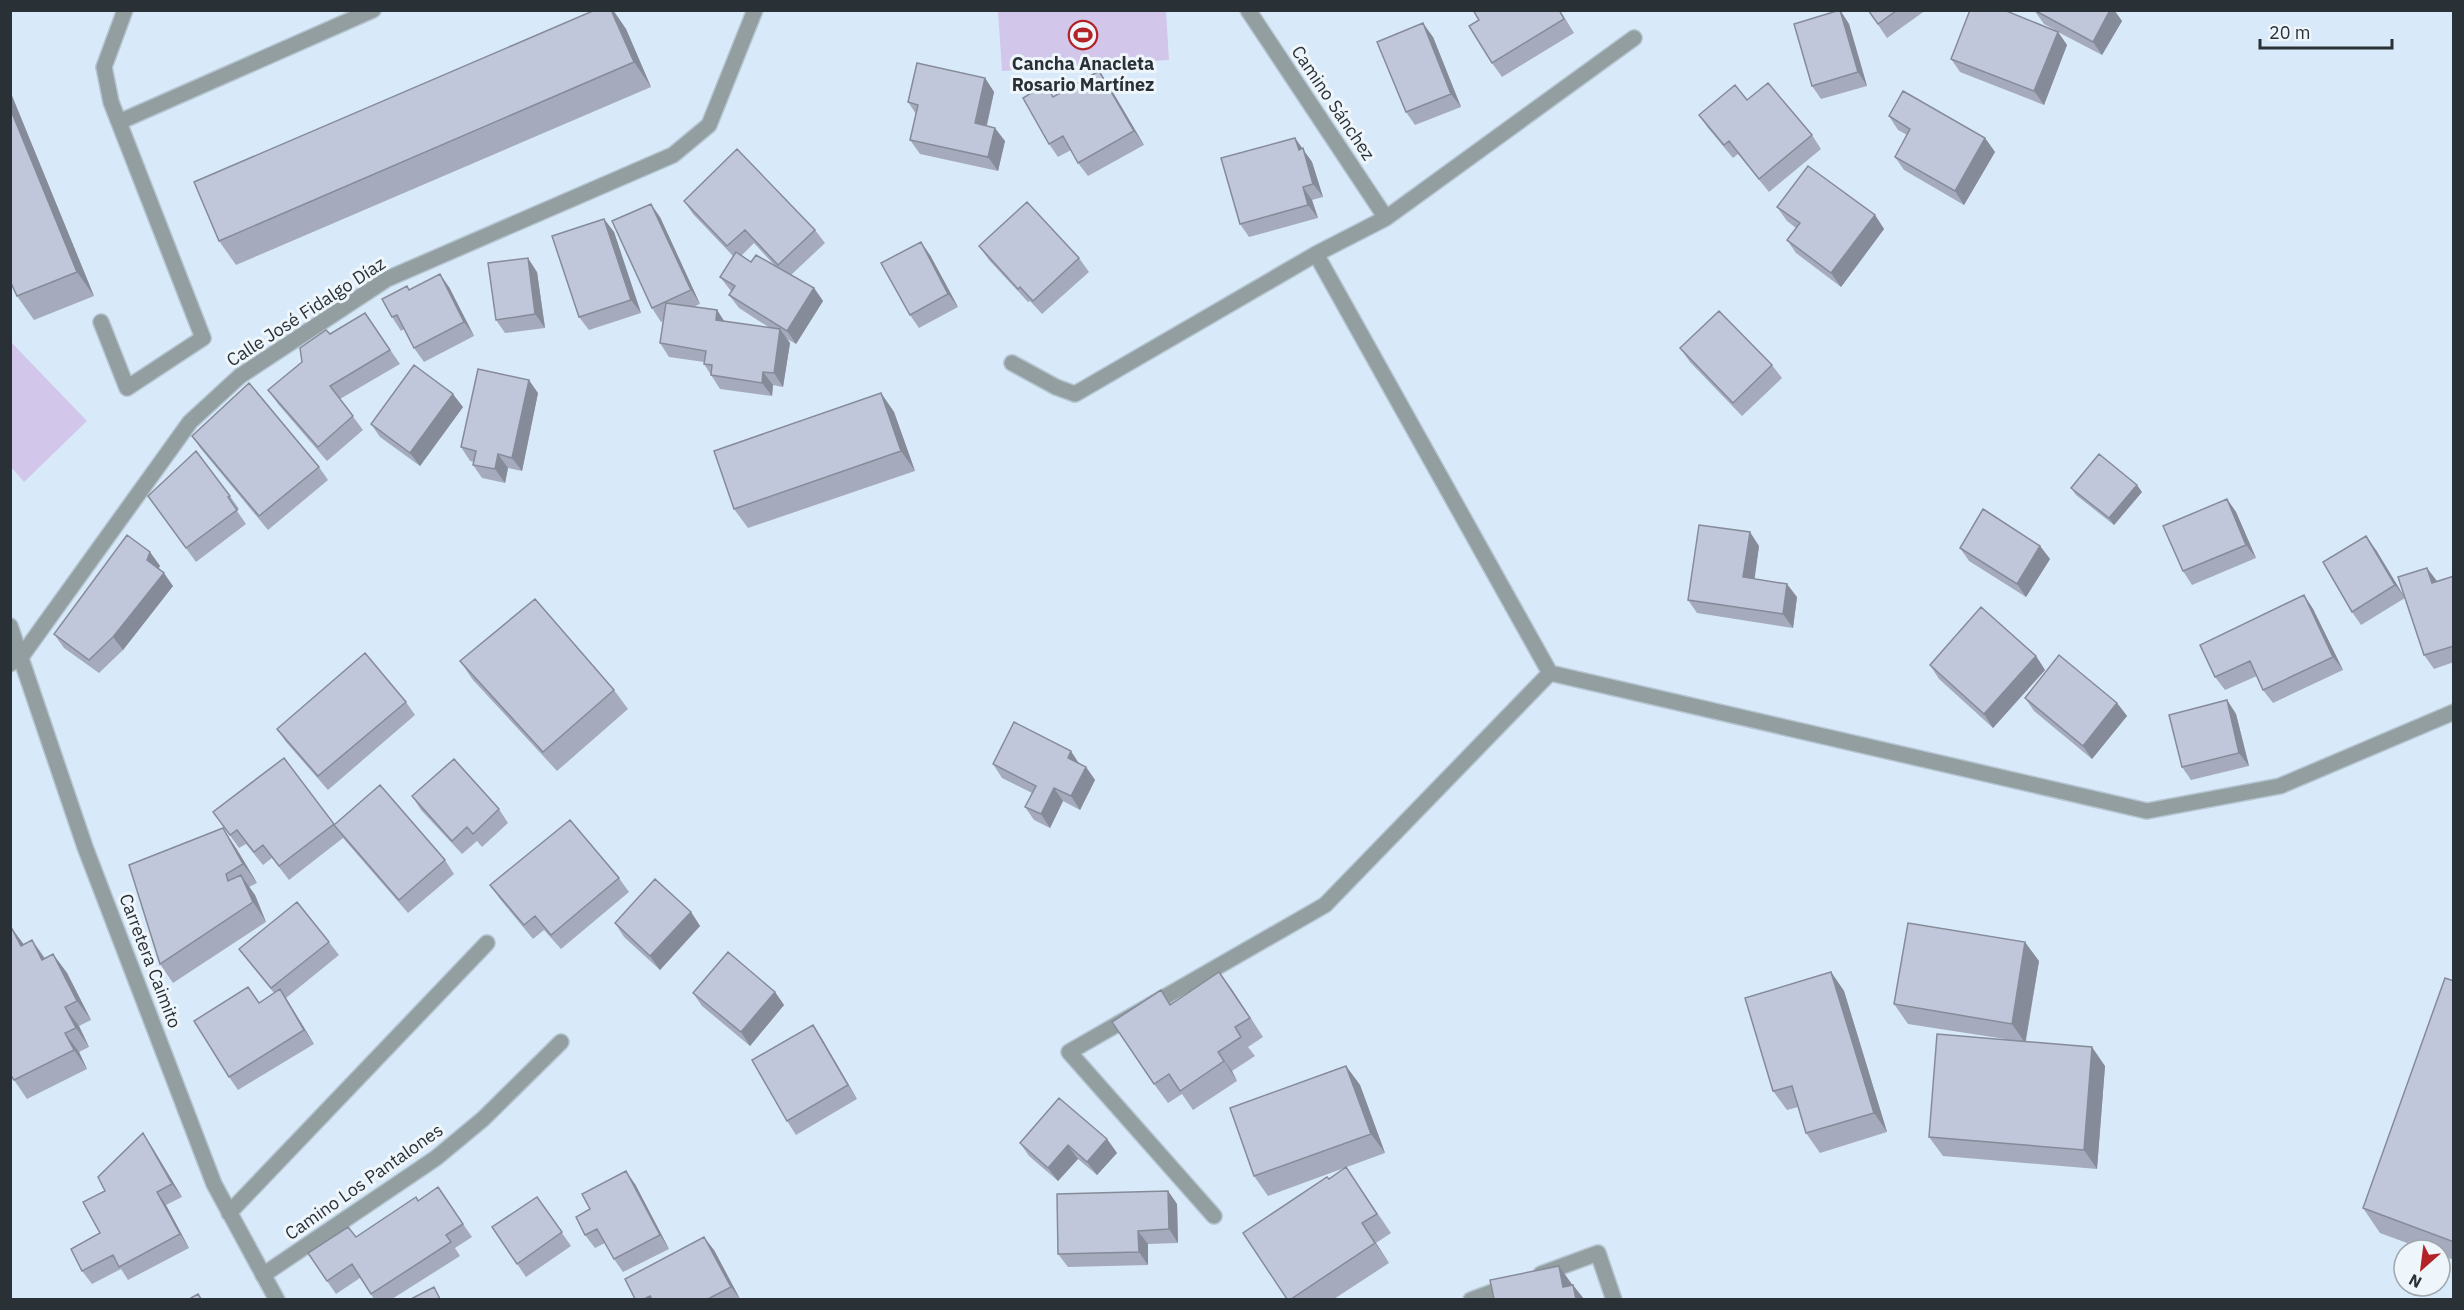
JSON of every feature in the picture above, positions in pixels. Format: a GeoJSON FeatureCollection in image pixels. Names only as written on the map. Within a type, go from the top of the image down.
{"type":"FeatureCollection","features":[{"type":"Feature","properties":{"kind":"street"},"geometry":{"type":"LineString","coordinates":[[101,322],[126,388],[203,338],[111,102],[104,67],[125,10]]}},
{"type":"Feature","properties":{"kind":"street"},"geometry":{"type":"LineString","coordinates":[[119,122],[373,10]]}},
{"type":"Feature","properties":{"kind":"street","name":"Calle José Fidalgo Díaz"},"geometry":{"type":"LineString","coordinates":[[16,660],[190,422],[240,376],[387,279],[673,154],[709,125],[755,10]]}},
{"type":"Feature","properties":{"kind":"street","name":"Camino Sánchez"},"geometry":{"type":"LineString","coordinates":[[1248,10],[1386,218]]}},
{"type":"Feature","properties":{"kind":"street"},"geometry":{"type":"LineString","coordinates":[[1012,363],[1056,387],[1075,394],[1316,254],[1386,218],[1634,38]]}},
{"type":"Feature","properties":{"kind":"street"},"geometry":{"type":"LineString","coordinates":[[1316,254],[1550,673],[2146,811],[2280,786],[2454,712]]}},
{"type":"Feature","properties":{"kind":"street","name":"Carretera Caimito"},"geometry":{"type":"LineString","coordinates":[[10,626],[16,660],[214,1184],[277,1299]]}},
{"type":"Feature","properties":{"kind":"street"},"geometry":{"type":"LineString","coordinates":[[1214,1216],[1068,1052],[1325,905],[1550,673]]}},
{"type":"Feature","properties":{"kind":"street"},"geometry":{"type":"LineString","coordinates":[[229,1212],[487,943]]}},
{"type":"Feature","properties":{"kind":"street","name":"Camino Los Pantalones"},"geometry":{"type":"LineString","coordinates":[[263,1275],[436,1158],[483,1119],[561,1042]]}},
{"type":"Feature","properties":{"kind":"street"},"geometry":{"type":"LineString","coordinates":[[1471,1299],[1598,1253],[1614,1299]]}},
{"type":"Feature","properties":{"kind":"shaded area","name":"Cancha Anacleta Rosario Martínez"},"geometry":{"type":"Polygon","coordinates":[[[998,11],[1166,11],[1169,60],[1002,71],[998,11]]]}},
{"type":"Feature","properties":{"kind":"shaded area"},"geometry":{"type":"Polygon","coordinates":[[[10,341],[87,421],[24,482],[11,467],[10,341]]]}},
{"type":"Feature","properties":{"kind":"building"},"geometry":{"type":"Polygon","coordinates":[[[595,10],[611,10],[634,62],[219,241],[194,182],[595,10]]]}},
{"type":"Feature","properties":{"kind":"building"},"geometry":{"type":"Polygon","coordinates":[[[1473,10],[1559,10],[1564,19],[1492,63],[1469,26],[1479,20],[1473,10]]]}},
{"type":"Feature","properties":{"kind":"building"},"geometry":{"type":"Polygon","coordinates":[[[1840,10],[1858,72],[1812,86],[1794,24],[1840,10]]]}},
{"type":"Feature","properties":{"kind":"building"},"geometry":{"type":"Polygon","coordinates":[[[1868,10],[1897,10],[1878,24],[1868,10]]]}},
{"type":"Feature","properties":{"kind":"building"},"geometry":{"type":"Polygon","coordinates":[[[1970,10],[2004,10],[2058,32],[2034,91],[1951,59],[1970,10]]]}},
{"type":"Feature","properties":{"kind":"building"},"geometry":{"type":"Polygon","coordinates":[[[2034,10],[2110,10],[2093,42],[2034,10]]]}},
{"type":"Feature","properties":{"kind":"building"},"geometry":{"type":"Polygon","coordinates":[[[1423,23],[1451,94],[1406,112],[1377,42],[1423,23]]]}},
{"type":"Feature","properties":{"kind":"building"},"geometry":{"type":"Polygon","coordinates":[[[917,63],[985,78],[975,123],[995,128],[988,157],[910,140],[918,105],[908,102],[917,63]]]}},
{"type":"Feature","properties":{"kind":"building"},"geometry":{"type":"Polygon","coordinates":[[[1099,71],[1134,131],[1078,163],[1063,136],[1049,144],[1023,98],[1046,84],[1053,97],[1099,71]]]}},
{"type":"Feature","properties":{"kind":"building"},"geometry":{"type":"Polygon","coordinates":[[[1768,83],[1812,135],[1759,179],[1729,141],[1724,145],[1699,115],[1735,85],[1747,100],[1768,83]]]}},
{"type":"Feature","properties":{"kind":"building"},"geometry":{"type":"Polygon","coordinates":[[[1903,91],[1985,138],[1955,191],[1895,157],[1910,129],[1889,116],[1903,91]]]}},
{"type":"Feature","properties":{"kind":"building"},"geometry":{"type":"Polygon","coordinates":[[[10,108],[77,272],[17,296],[10,281],[10,108]]]}},
{"type":"Feature","properties":{"kind":"building"},"geometry":{"type":"Polygon","coordinates":[[[1295,138],[1299,150],[1303,148],[1313,184],[1303,187],[1308,205],[1240,224],[1221,158],[1295,138]]]}},
{"type":"Feature","properties":{"kind":"building"},"geometry":{"type":"Polygon","coordinates":[[[737,149],[815,230],[778,265],[745,230],[727,246],[684,201],[737,149]]]}},
{"type":"Feature","properties":{"kind":"building"},"geometry":{"type":"Polygon","coordinates":[[[1808,166],[1875,215],[1831,273],[1787,240],[1800,223],[1777,207],[1808,166]]]}},
{"type":"Feature","properties":{"kind":"building"},"geometry":{"type":"Polygon","coordinates":[[[1027,202],[1079,258],[1033,301],[1020,287],[1018,289],[979,246],[1027,202]]]}},
{"type":"Feature","properties":{"kind":"building"},"geometry":{"type":"Polygon","coordinates":[[[651,204],[691,290],[652,308],[612,221],[651,204]]]}},
{"type":"Feature","properties":{"kind":"building"},"geometry":{"type":"Polygon","coordinates":[[[604,219],[631,300],[579,317],[552,236],[604,219]]]}},
{"type":"Feature","properties":{"kind":"building"},"geometry":{"type":"Polygon","coordinates":[[[921,242],[948,294],[910,315],[881,263],[921,242]]]}},
{"type":"Feature","properties":{"kind":"building"},"geometry":{"type":"Polygon","coordinates":[[[736,252],[751,262],[756,255],[814,288],[787,331],[729,295],[735,286],[720,277],[736,252]]]}},
{"type":"Feature","properties":{"kind":"building"},"geometry":{"type":"Polygon","coordinates":[[[528,258],[535,314],[496,320],[488,263],[528,258]]]}},
{"type":"Feature","properties":{"kind":"building"},"geometry":{"type":"Polygon","coordinates":[[[440,274],[464,322],[414,348],[397,315],[392,317],[382,299],[407,286],[409,290],[440,274]]]}},
{"type":"Feature","properties":{"kind":"building"},"geometry":{"type":"Polygon","coordinates":[[[666,303],[717,310],[716,320],[780,329],[774,373],[763,372],[762,383],[711,375],[712,365],[704,364],[706,351],[660,343],[666,303]]]}},
{"type":"Feature","properties":{"kind":"building"},"geometry":{"type":"Polygon","coordinates":[[[1719,311],[1772,365],[1733,403],[1680,348],[1719,311]]]}},
{"type":"Feature","properties":{"kind":"building"},"geometry":{"type":"Polygon","coordinates":[[[365,313],[390,350],[330,386],[353,416],[318,447],[268,390],[302,362],[300,348],[326,330],[330,334],[365,313]]]}},
{"type":"Feature","properties":{"kind":"building"},"geometry":{"type":"Polygon","coordinates":[[[414,365],[453,394],[410,453],[371,424],[414,365]]]}},
{"type":"Feature","properties":{"kind":"building"},"geometry":{"type":"Polygon","coordinates":[[[478,369],[529,380],[512,458],[498,454],[495,469],[473,465],[476,451],[461,447],[478,369]]]}},
{"type":"Feature","properties":{"kind":"building"},"geometry":{"type":"Polygon","coordinates":[[[249,383],[319,467],[259,516],[192,436],[249,383]]]}},
{"type":"Feature","properties":{"kind":"building"},"geometry":{"type":"Polygon","coordinates":[[[881,393],[901,451],[734,509],[714,451],[881,393]]]}},
{"type":"Feature","properties":{"kind":"building"},"geometry":{"type":"Polygon","coordinates":[[[196,451],[230,496],[228,497],[237,510],[186,548],[148,496],[196,451]]]}},
{"type":"Feature","properties":{"kind":"building"},"geometry":{"type":"Polygon","coordinates":[[[2099,454],[2137,485],[2109,518],[2071,488],[2099,454]]]}},
{"type":"Feature","properties":{"kind":"building"},"geometry":{"type":"Polygon","coordinates":[[[2227,499],[2246,545],[2183,571],[2163,526],[2227,499]]]}},
{"type":"Feature","properties":{"kind":"building"},"geometry":{"type":"Polygon","coordinates":[[[1983,509],[2040,546],[2017,584],[1960,548],[1983,509]]]}},
{"type":"Feature","properties":{"kind":"building"},"geometry":{"type":"Polygon","coordinates":[[[1699,525],[1750,532],[1743,577],[1787,584],[1783,614],[1688,600],[1699,525]]]}},
{"type":"Feature","properties":{"kind":"building"},"geometry":{"type":"Polygon","coordinates":[[[127,535],[150,552],[147,560],[164,573],[113,637],[89,660],[54,634],[127,535]]]}},
{"type":"Feature","properties":{"kind":"building"},"geometry":{"type":"Polygon","coordinates":[[[2366,536],[2395,585],[2352,612],[2323,562],[2366,536]]]}},
{"type":"Feature","properties":{"kind":"building"},"geometry":{"type":"Polygon","coordinates":[[[2427,568],[2432,583],[2454,576],[2454,646],[2424,655],[2398,577],[2427,568]]]}},
{"type":"Feature","properties":{"kind":"building"},"geometry":{"type":"Polygon","coordinates":[[[2304,595],[2333,657],[2263,690],[2250,661],[2215,677],[2200,645],[2304,595]]]}},
{"type":"Feature","properties":{"kind":"building"},"geometry":{"type":"Polygon","coordinates":[[[535,599],[614,690],[543,752],[460,661],[535,599]]]}},
{"type":"Feature","properties":{"kind":"building"},"geometry":{"type":"Polygon","coordinates":[[[1981,607],[2036,656],[1984,714],[1930,665],[1981,607]]]}},
{"type":"Feature","properties":{"kind":"building"},"geometry":{"type":"Polygon","coordinates":[[[365,653],[406,702],[318,776],[277,729],[365,653]]]}},
{"type":"Feature","properties":{"kind":"building"},"geometry":{"type":"Polygon","coordinates":[[[2059,655],[2117,703],[2083,746],[2025,698],[2059,655]]]}},
{"type":"Feature","properties":{"kind":"building"},"geometry":{"type":"Polygon","coordinates":[[[2227,700],[2239,753],[2182,767],[2169,715],[2227,700]]]}},
{"type":"Feature","properties":{"kind":"building"},"geometry":{"type":"Polygon","coordinates":[[[1014,722],[1071,751],[1068,758],[1086,767],[1071,796],[1054,788],[1041,814],[1025,807],[1036,786],[993,764],[1014,722]]]}},
{"type":"Feature","properties":{"kind":"building"},"geometry":{"type":"Polygon","coordinates":[[[284,758],[334,824],[279,866],[263,845],[254,852],[237,830],[230,835],[213,812],[284,758]]]}},
{"type":"Feature","properties":{"kind":"building"},"geometry":{"type":"Polygon","coordinates":[[[454,759],[499,809],[473,834],[467,827],[452,841],[412,796],[454,759]]]}},
{"type":"Feature","properties":{"kind":"building"},"geometry":{"type":"Polygon","coordinates":[[[380,785],[445,860],[399,900],[334,825],[380,785]]]}},
{"type":"Feature","properties":{"kind":"building"},"geometry":{"type":"Polygon","coordinates":[[[570,820],[619,878],[551,935],[535,916],[524,925],[490,885],[570,820]]]}},
{"type":"Feature","properties":{"kind":"building"},"geometry":{"type":"Polygon","coordinates":[[[223,828],[243,864],[226,874],[228,881],[241,875],[253,902],[160,964],[129,865],[223,828]]]}},
{"type":"Feature","properties":{"kind":"building"},"geometry":{"type":"Polygon","coordinates":[[[655,879],[691,912],[650,956],[615,923],[655,879]]]}},
{"type":"Feature","properties":{"kind":"building"},"geometry":{"type":"Polygon","coordinates":[[[297,902],[329,942],[271,988],[239,949],[297,902]]]}},
{"type":"Feature","properties":{"kind":"building"},"geometry":{"type":"Polygon","coordinates":[[[1908,923],[2025,942],[2012,1024],[1894,1004],[1908,923]]]}},
{"type":"Feature","properties":{"kind":"building"},"geometry":{"type":"Polygon","coordinates":[[[10,927],[21,946],[32,940],[42,960],[53,954],[77,1001],[65,1007],[76,1028],[65,1033],[74,1050],[14,1080],[10,1074],[10,927]]]}},
{"type":"Feature","properties":{"kind":"building"},"geometry":{"type":"Polygon","coordinates":[[[728,952],[775,992],[741,1032],[693,993],[728,952]]]}},
{"type":"Feature","properties":{"kind":"building"},"geometry":{"type":"Polygon","coordinates":[[[1219,972],[1250,1018],[1235,1027],[1241,1037],[1218,1052],[1224,1061],[1180,1091],[1169,1074],[1154,1084],[1112,1022],[1161,990],[1170,1005],[1219,972]]]}},
{"type":"Feature","properties":{"kind":"building"},"geometry":{"type":"Polygon","coordinates":[[[1831,972],[1874,1113],[1806,1133],[1792,1086],[1773,1091],[1745,998],[1831,972]]]}},
{"type":"Feature","properties":{"kind":"building"},"geometry":{"type":"Polygon","coordinates":[[[2445,978],[2454,981],[2454,1242],[2452,1238],[2443,1238],[2363,1208],[2445,978]]]}},
{"type":"Feature","properties":{"kind":"building"},"geometry":{"type":"Polygon","coordinates":[[[248,987],[259,1003],[280,989],[304,1030],[229,1077],[194,1021],[248,987]]]}},
{"type":"Feature","properties":{"kind":"building"},"geometry":{"type":"Polygon","coordinates":[[[813,1025],[848,1085],[787,1121],[752,1060],[813,1025]]]}},
{"type":"Feature","properties":{"kind":"building"},"geometry":{"type":"Polygon","coordinates":[[[1937,1034],[2092,1047],[2084,1150],[1929,1137],[1937,1034]]]}},
{"type":"Feature","properties":{"kind":"building"},"geometry":{"type":"Polygon","coordinates":[[[1346,1066],[1371,1134],[1254,1176],[1230,1108],[1346,1066]]]}},
{"type":"Feature","properties":{"kind":"building"},"geometry":{"type":"Polygon","coordinates":[[[1059,1098],[1107,1139],[1087,1162],[1068,1145],[1048,1168],[1020,1143],[1059,1098]]]}},
{"type":"Feature","properties":{"kind":"building"},"geometry":{"type":"Polygon","coordinates":[[[143,1133],[172,1184],[157,1192],[180,1234],[119,1267],[113,1255],[82,1271],[71,1249],[100,1233],[83,1202],[105,1191],[98,1177],[143,1133]]]}},
{"type":"Feature","properties":{"kind":"building"},"geometry":{"type":"Polygon","coordinates":[[[1346,1167],[1377,1214],[1362,1223],[1375,1243],[1291,1299],[1287,1299],[1243,1233],[1327,1177],[1329,1179],[1346,1167]]]}},
{"type":"Feature","properties":{"kind":"building"},"geometry":{"type":"Polygon","coordinates":[[[626,1171],[660,1235],[614,1259],[597,1229],[585,1235],[576,1217],[590,1209],[582,1194],[626,1171]]]}},
{"type":"Feature","properties":{"kind":"building"},"geometry":{"type":"Polygon","coordinates":[[[438,1187],[463,1224],[446,1235],[451,1242],[371,1294],[352,1264],[327,1281],[308,1253],[348,1227],[356,1237],[416,1197],[418,1201],[438,1187]]]}},
{"type":"Feature","properties":{"kind":"building"},"geometry":{"type":"Polygon","coordinates":[[[1168,1191],[1169,1229],[1138,1231],[1139,1252],[1058,1254],[1057,1194],[1168,1191]]]}},
{"type":"Feature","properties":{"kind":"building"},"geometry":{"type":"Polygon","coordinates":[[[537,1197],[562,1232],[517,1264],[492,1227],[537,1197]]]}},
{"type":"Feature","properties":{"kind":"building"},"geometry":{"type":"Polygon","coordinates":[[[704,1237],[731,1287],[708,1299],[652,1299],[650,1296],[635,1299],[625,1279],[704,1237]]]}},
{"type":"Feature","properties":{"kind":"building"},"geometry":{"type":"Polygon","coordinates":[[[1559,1266],[1563,1287],[1573,1285],[1576,1299],[1494,1299],[1490,1280],[1559,1266]]]}},
{"type":"Feature","properties":{"kind":"building"},"geometry":{"type":"Polygon","coordinates":[[[434,1287],[440,1299],[411,1299],[434,1287]]]}},
{"type":"Feature","properties":{"kind":"building"},"geometry":{"type":"Polygon","coordinates":[[[198,1294],[201,1299],[189,1299],[198,1294]]]}},
{"type":"Feature","properties":{"kind":"place","name":"Cancha Anacleta Rosario Martínez"},"geometry":{"type":"Point","coordinates":[1083,35]}}]}
